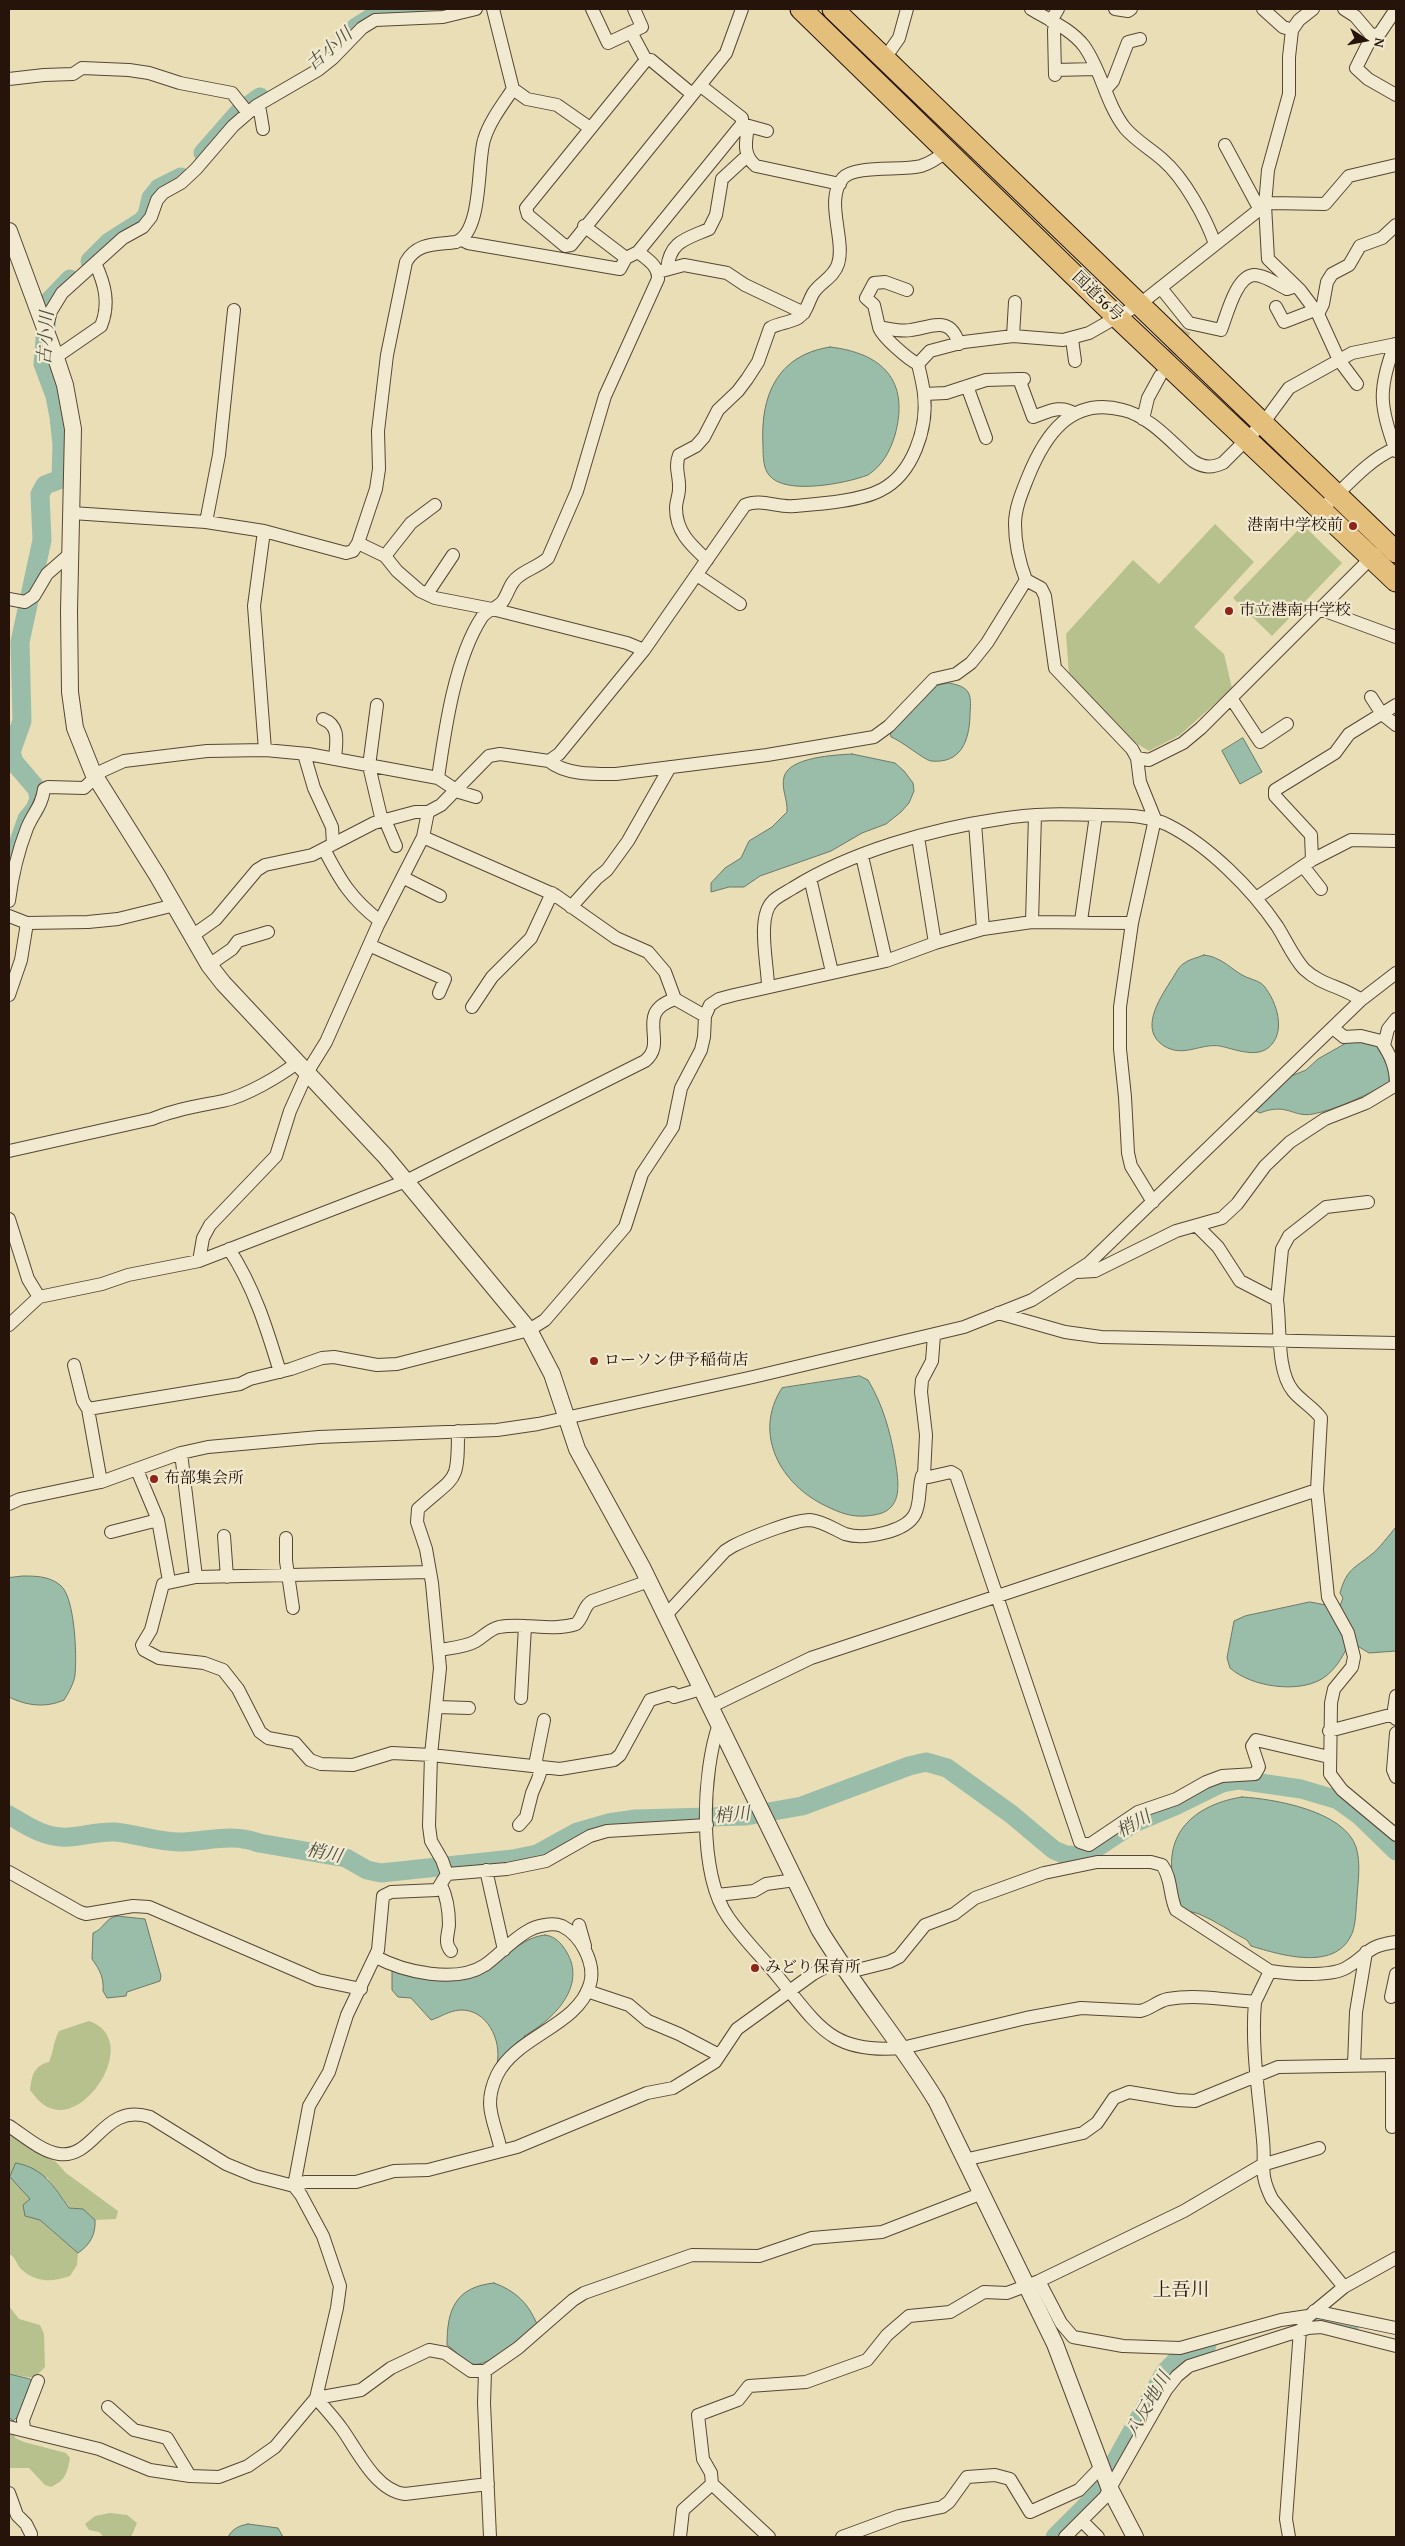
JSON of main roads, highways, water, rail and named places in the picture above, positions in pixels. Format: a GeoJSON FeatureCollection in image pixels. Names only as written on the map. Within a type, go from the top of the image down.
{"type":"FeatureCollection","features":[{"type":"Feature","properties":{"kind":"highway","name":"国道56号"},"geometry":{"type":"LineString","coordinates":[[801,9],[1116,316],[1396,581]]}},
{"type":"Feature","properties":{"kind":"highway","name":"国道56号"},"geometry":{"type":"LineString","coordinates":[[833,9],[1264,422],[1391,547]]}},
{"type":"Feature","properties":{"kind":"waterway","name":"古小川"},"geometry":{"type":"LineString","coordinates":[[356,27],[377,14],[432,12]]}},
{"type":"Feature","properties":{"kind":"waterway","name":"古小川"},"geometry":{"type":"LineString","coordinates":[[203,153],[238,113],[260,97]]}},
{"type":"Feature","properties":{"kind":"waterway","name":"古小川"},"geometry":{"type":"LineString","coordinates":[[90,261],[109,242],[142,221],[147,215],[151,198],[159,188],[181,177]]}},
{"type":"Feature","properties":{"kind":"waterway","name":"古小川"},"geometry":{"type":"LineString","coordinates":[[9,862],[15,853],[27,819],[35,809],[39,799],[37,789],[14,762],[11,752],[22,721],[20,642],[42,540],[40,494],[45,485],[61,479],[62,445],[59,417],[55,396],[43,364],[48,302],[70,279]]}},
{"type":"Feature","properties":{"kind":"waterway","name":"梢川"},"geometry":{"type":"LineString","coordinates":[[9,1815],[37,1831],[52,1836],[69,1837],[109,1832],[174,1842],[239,1838],[346,1858],[367,1870],[381,1873],[513,1859],[537,1854],[577,1832],[608,1823],[636,1819],[746,1816],[802,1806],[909,1766],[926,1762],[947,1768],[1011,1814],[1054,1850],[1066,1855],[1084,1856],[1134,1823],[1222,1783],[1239,1780],[1301,1789],[1338,1800],[1359,1815],[1396,1851]]}},
{"type":"Feature","properties":{"kind":"waterway","name":"八反地川"},"geometry":{"type":"LineString","coordinates":[[1314,2318],[1350,2324]]}},
{"type":"Feature","properties":{"kind":"waterway","name":"八反地川"},"geometry":{"type":"LineString","coordinates":[[1055,2537],[1096,2496],[1165,2372],[1183,2354],[1207,2345]]}},
{"type":"Feature","properties":{"kind":"tunnel"},"geometry":{"type":"LineString","coordinates":[[1164,370],[1185,330]]}},
{"type":"Feature","properties":{"kind":"place","name":"港南中学校前"},"geometry":{"type":"Point","coordinates":[1353,526]}},
{"type":"Feature","properties":{"kind":"place","name":"市立港南中学校"},"geometry":{"type":"Point","coordinates":[1229,611]}},
{"type":"Feature","properties":{"kind":"place","name":"ローソン伊予稲荷店"},"geometry":{"type":"Point","coordinates":[594,1361]}},
{"type":"Feature","properties":{"kind":"place","name":"布部集会所"},"geometry":{"type":"Point","coordinates":[154,1479]}},
{"type":"Feature","properties":{"kind":"place","name":"みどり保育所"},"geometry":{"type":"Point","coordinates":[755,1968]}},
{"type":"Feature","properties":{"kind":"district","name":"上吾川"},"geometry":{"type":"Point","coordinates":[1181,2291]}}]}
